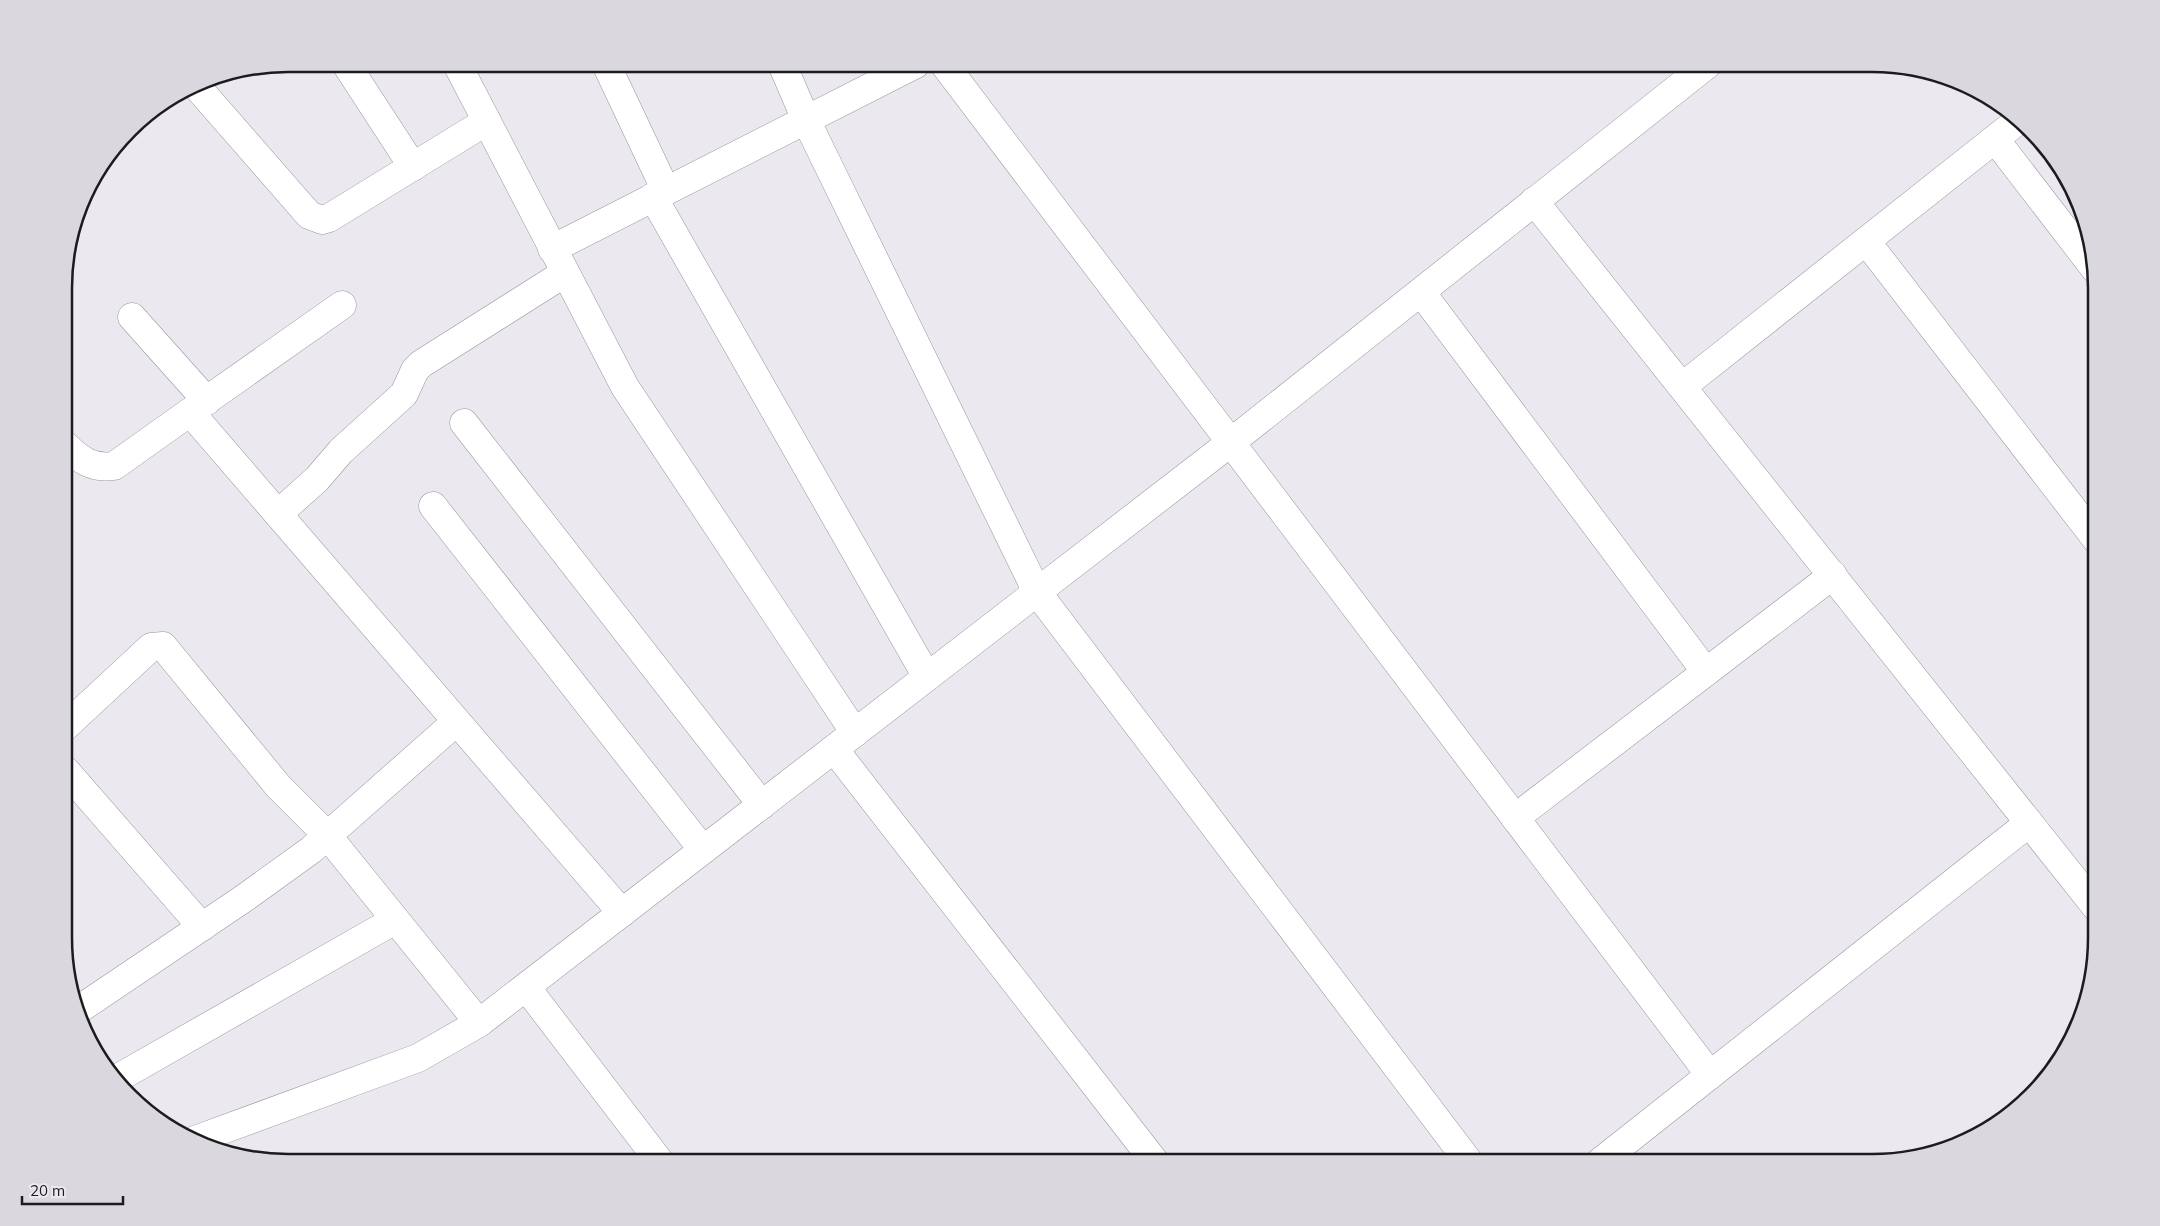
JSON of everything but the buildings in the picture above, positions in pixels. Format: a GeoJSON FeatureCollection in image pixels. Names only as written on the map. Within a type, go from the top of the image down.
{"type":"FeatureCollection","features":[{"type":"Feature","properties":{"kind":"street"},"geometry":{"type":"LineString","coordinates":[[351,72],[413,167]]}},
{"type":"Feature","properties":{"kind":"street"},"geometry":{"type":"LineString","coordinates":[[461,72],[625,387],[855,732]]}},
{"type":"Feature","properties":{"kind":"street"},"geometry":{"type":"LineString","coordinates":[[609,72],[659,194],[927,677]]}},
{"type":"Feature","properties":{"kind":"street"},"geometry":{"type":"LineString","coordinates":[[785,72],[806,120],[1037,592],[1463,1154]]}},
{"type":"Feature","properties":{"kind":"street"},"geometry":{"type":"LineString","coordinates":[[552,249],[900,72]]}},
{"type":"Feature","properties":{"kind":"street"},"geometry":{"type":"LineString","coordinates":[[950,72],[1230,444],[1710,1075]]}},
{"type":"Feature","properties":{"kind":"street"},"geometry":{"type":"LineString","coordinates":[[205,1136],[418,1058],[479,1023],[1230,444],[1698,72]]}},
{"type":"Feature","properties":{"kind":"street"},"geometry":{"type":"LineString","coordinates":[[201,91],[316,219],[322,220],[329,218],[486,121]]}},
{"type":"Feature","properties":{"kind":"street"},"geometry":{"type":"LineString","coordinates":[[1683,386],[2005,131],[2084,253]]}},
{"type":"Feature","properties":{"kind":"street"},"geometry":{"type":"LineString","coordinates":[[1534,201],[1683,386],[2088,898]]}},
{"type":"Feature","properties":{"kind":"street"},"geometry":{"type":"LineString","coordinates":[[1866,241],[2088,529]]}},
{"type":"Feature","properties":{"kind":"street"},"geometry":{"type":"LineString","coordinates":[[278,514],[317,479],[341,451],[404,394],[415,370],[421,364],[565,273]]}},
{"type":"Feature","properties":{"kind":"street"},"geometry":{"type":"LineString","coordinates":[[1421,292],[1706,672]]}},
{"type":"Feature","properties":{"kind":"street"},"geometry":{"type":"LineString","coordinates":[[72,451],[86,463],[101,468],[114,466],[342,305]]}},
{"type":"Feature","properties":{"kind":"street"},"geometry":{"type":"LineString","coordinates":[[132,317],[278,514],[622,913]]}},
{"type":"Feature","properties":{"kind":"street"},"geometry":{"type":"LineString","coordinates":[[464,422],[762,805]]}},
{"type":"Feature","properties":{"kind":"street"},"geometry":{"type":"LineString","coordinates":[[433,506],[703,850]]}},
{"type":"Feature","properties":{"kind":"street"},"geometry":{"type":"LineString","coordinates":[[1515,818],[1833,576]]}},
{"type":"Feature","properties":{"kind":"street"},"geometry":{"type":"LineString","coordinates":[[72,720],[151,647],[163,646],[278,786],[327,835],[479,1023]]}},
{"type":"Feature","properties":{"kind":"street"},"geometry":{"type":"LineString","coordinates":[[84,1006],[303,855],[456,722]]}},
{"type":"Feature","properties":{"kind":"street"},"geometry":{"type":"LineString","coordinates":[[834,749],[1149,1154]]}},
{"type":"Feature","properties":{"kind":"street"},"geometry":{"type":"LineString","coordinates":[[72,778],[202,926]]}},
{"type":"Feature","properties":{"kind":"street"},"geometry":{"type":"LineString","coordinates":[[1610,1154],[2029,823]]}},
{"type":"Feature","properties":{"kind":"street"},"geometry":{"type":"LineString","coordinates":[[122,1076],[395,920]]}},
{"type":"Feature","properties":{"kind":"street"},"geometry":{"type":"LineString","coordinates":[[526,987],[654,1154]]}}]}
